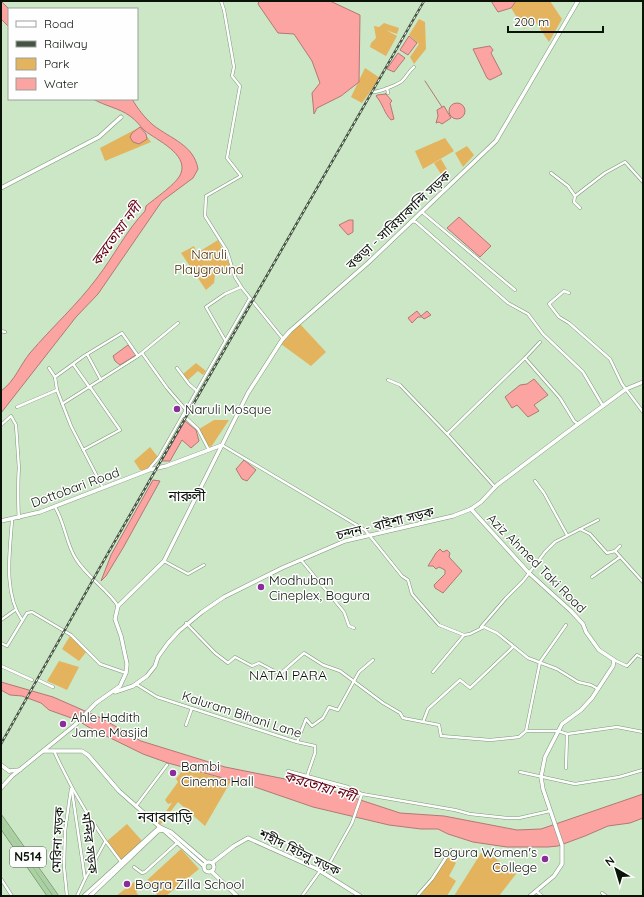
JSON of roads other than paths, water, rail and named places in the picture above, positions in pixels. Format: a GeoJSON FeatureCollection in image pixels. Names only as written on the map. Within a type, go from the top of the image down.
{"type":"FeatureCollection","features":[{"type":"Feature","properties":{"kind":"highway","name":"N514"},"geometry":{"type":"LineString","coordinates":[[1,818],[56,896]]}},
{"type":"Feature","properties":{"kind":"highway"},"geometry":{"type":"LineString","coordinates":[[1,825],[50,896]]}},
{"type":"Feature","properties":{"kind":"main road","name":"বগুড়া - সারিয়াকান্দি সড়ক"},"geometry":{"type":"LineString","coordinates":[[118,606],[164,561],[248,393],[283,339],[422,212],[496,140],[578,1]]}},
{"type":"Feature","properties":{"kind":"main road"},"geometry":{"type":"LineString","coordinates":[[1,188],[99,138],[121,117]]}},
{"type":"Feature","properties":{"kind":"main road","name":"চন্দন - বাইশা সড়ক"},"geometry":{"type":"LineString","coordinates":[[114,692],[122,691],[136,684],[155,666],[158,657],[168,643],[186,623],[224,597],[301,560],[345,541],[453,516],[471,509],[495,488],[578,424],[626,389],[643,382]]}},
{"type":"Feature","properties":{"kind":"main road","name":"Dottobari Road"},"geometry":{"type":"LineString","coordinates":[[1,521],[12,520],[56,507],[154,468],[222,445]]}},
{"type":"Feature","properties":{"kind":"main road","name":"Aziz Ahmed Taki Road"},"geometry":{"type":"LineString","coordinates":[[471,509],[529,573],[571,611],[583,624],[586,632],[599,650],[614,660]]}},
{"type":"Feature","properties":{"kind":"main road"},"geometry":{"type":"LineString","coordinates":[[1,788],[20,769],[75,725],[96,703],[114,692],[120,686],[126,673],[125,652],[116,619],[118,606]]}},
{"type":"Feature","properties":{"kind":"main road"},"geometry":{"type":"LineString","coordinates":[[530,896],[554,876],[562,864],[562,845],[543,789],[542,777],[546,757],[562,724],[582,710],[613,666],[614,660]]}},
{"type":"Feature","properties":{"kind":"main road"},"geometry":{"type":"LineString","coordinates":[[43,751],[82,751],[88,755],[119,791],[162,829],[165,828],[205,864],[206,870],[211,871],[237,896]]}},
{"type":"Feature","properties":{"kind":"main road"},"geometry":{"type":"LineString","coordinates":[[1,765],[9,771],[10,779]]}},
{"type":"Feature","properties":{"kind":"main road"},"geometry":{"type":"LineString","coordinates":[[9,771],[20,769]]}},
{"type":"Feature","properties":{"kind":"main road"},"geometry":{"type":"LineString","coordinates":[[90,896],[162,829]]}},
{"type":"Feature","properties":{"kind":"main road","name":"শহীদ হিটলু সড়ক"},"geometry":{"type":"LineString","coordinates":[[212,863],[234,846],[248,838],[322,872],[360,896]]}},
{"type":"Feature","properties":{"kind":"main road"},"geometry":{"type":"LineString","coordinates":[[205,864],[212,863],[214,868],[211,871]]}},
{"type":"Feature","properties":{"kind":"main road"},"geometry":{"type":"LineString","coordinates":[[84,896],[123,864]]}},
{"type":"Feature","properties":{"kind":"street"},"geometry":{"type":"LineString","coordinates":[[221,1],[224,10],[234,67],[232,76],[240,86],[227,158],[241,176],[206,196],[205,216],[226,251],[233,271],[241,287],[283,339]]}},
{"type":"Feature","properties":{"kind":"street"},"geometry":{"type":"LineString","coordinates":[[373,92],[383,90],[401,82],[408,76],[414,67]]}},
{"type":"Feature","properties":{"kind":"street"},"geometry":{"type":"LineString","coordinates":[[383,90],[388,93],[386,88]]}},
{"type":"Feature","properties":{"kind":"street"},"geometry":{"type":"LineString","coordinates":[[580,208],[574,202],[575,196],[595,179],[625,162],[643,182]]}},
{"type":"Feature","properties":{"kind":"street"},"geometry":{"type":"LineString","coordinates":[[551,173],[568,186],[575,196]]}},
{"type":"Feature","properties":{"kind":"street"},"geometry":{"type":"LineString","coordinates":[[422,212],[514,290]]}},
{"type":"Feature","properties":{"kind":"street"},"geometry":{"type":"LineString","coordinates":[[412,221],[416,222],[508,303],[528,314],[543,334],[583,372],[603,406]]}},
{"type":"Feature","properties":{"kind":"street"},"geometry":{"type":"LineString","coordinates":[[226,341],[206,307],[225,294],[241,287]]}},
{"type":"Feature","properties":{"kind":"street"},"geometry":{"type":"LineString","coordinates":[[570,293],[564,291],[549,304],[559,317],[569,323],[610,359],[626,389],[643,412]]}},
{"type":"Feature","properties":{"kind":"street"},"geometry":{"type":"LineString","coordinates":[[149,470],[186,410],[250,298]]}},
{"type":"Feature","properties":{"kind":"street"},"geometry":{"type":"LineString","coordinates":[[62,404],[138,356],[178,322]]}},
{"type":"Feature","properties":{"kind":"street"},"geometry":{"type":"LineString","coordinates":[[1,331],[5,332]]}},
{"type":"Feature","properties":{"kind":"street"},"geometry":{"type":"LineString","coordinates":[[55,377],[87,354],[122,333],[138,356]]}},
{"type":"Feature","properties":{"kind":"street"},"geometry":{"type":"LineString","coordinates":[[447,434],[540,342]]}},
{"type":"Feature","properties":{"kind":"street"},"geometry":{"type":"LineString","coordinates":[[142,353],[167,388],[186,410]]}},
{"type":"Feature","properties":{"kind":"street"},"geometry":{"type":"LineString","coordinates":[[87,354],[101,380]]}},
{"type":"Feature","properties":{"kind":"street"},"geometry":{"type":"LineString","coordinates":[[525,358],[560,398],[574,421],[578,424]]}},
{"type":"Feature","properties":{"kind":"street"},"geometry":{"type":"LineString","coordinates":[[73,364],[120,430],[83,450]]}},
{"type":"Feature","properties":{"kind":"street"},"geometry":{"type":"LineString","coordinates":[[49,368],[55,377],[57,390],[62,404],[83,450],[103,488]]}},
{"type":"Feature","properties":{"kind":"street"},"geometry":{"type":"LineString","coordinates":[[177,368],[189,384],[197,391]]}},
{"type":"Feature","properties":{"kind":"street"},"geometry":{"type":"LineString","coordinates":[[388,380],[400,385],[447,434],[495,488]]}},
{"type":"Feature","properties":{"kind":"street"},"geometry":{"type":"LineString","coordinates":[[17,407],[57,390]]}},
{"type":"Feature","properties":{"kind":"street"},"geometry":{"type":"LineString","coordinates":[[183,415],[198,430],[210,450]]}},
{"type":"Feature","properties":{"kind":"street"},"geometry":{"type":"LineString","coordinates":[[1,425],[11,416],[16,426],[19,469],[17,473],[19,481],[19,518]]}},
{"type":"Feature","properties":{"kind":"street"},"geometry":{"type":"LineString","coordinates":[[222,445],[359,526],[370,535],[402,576],[408,580],[412,594],[439,625],[464,635],[470,634],[481,628],[555,542],[598,520]]}},
{"type":"Feature","properties":{"kind":"street"},"geometry":{"type":"LineString","coordinates":[[535,481],[548,500],[567,535]]}},
{"type":"Feature","properties":{"kind":"street"},"geometry":{"type":"LineString","coordinates":[[56,507],[76,559],[94,582],[100,586],[118,606]]}},
{"type":"Feature","properties":{"kind":"street"},"geometry":{"type":"LineString","coordinates":[[12,520],[10,580],[15,610],[22,620]]}},
{"type":"Feature","properties":{"kind":"street"},"geometry":{"type":"LineString","coordinates":[[579,529],[590,534],[607,553],[615,551],[620,546]]}},
{"type":"Feature","properties":{"kind":"street"},"geometry":{"type":"LineString","coordinates":[[615,551],[643,582]]}},
{"type":"Feature","properties":{"kind":"street"},"geometry":{"type":"LineString","coordinates":[[592,577],[620,557]]}},
{"type":"Feature","properties":{"kind":"street"},"geometry":{"type":"LineString","coordinates":[[301,560],[344,612],[349,626],[354,628]]}},
{"type":"Feature","properties":{"kind":"street"},"geometry":{"type":"LineString","coordinates":[[164,561],[188,574],[204,565]]}},
{"type":"Feature","properties":{"kind":"street"},"geometry":{"type":"LineString","coordinates":[[643,574],[639,578],[643,582]]}},
{"type":"Feature","properties":{"kind":"street"},"geometry":{"type":"LineString","coordinates":[[1,620],[15,610]]}},
{"type":"Feature","properties":{"kind":"street"},"geometry":{"type":"LineString","coordinates":[[1,643],[7,646],[27,613],[32,612],[71,636],[100,664],[126,673]]}},
{"type":"Feature","properties":{"kind":"street"},"geometry":{"type":"LineString","coordinates":[[186,623],[215,653],[228,663],[235,657],[252,666],[258,663],[280,674],[304,653],[323,665],[340,671],[400,713],[404,718],[439,725],[441,736],[490,740],[519,737],[526,731],[540,662],[566,625]]}},
{"type":"Feature","properties":{"kind":"street"},"geometry":{"type":"LineString","coordinates":[[481,628],[484,627],[497,634],[528,658],[557,669],[578,682],[591,685],[598,689]]}},
{"type":"Feature","properties":{"kind":"street"},"geometry":{"type":"LineString","coordinates":[[433,672],[464,635]]}},
{"type":"Feature","properties":{"kind":"street"},"geometry":{"type":"LineString","coordinates":[[423,722],[428,709],[460,680],[470,688],[513,647]]}},
{"type":"Feature","properties":{"kind":"street"},"geometry":{"type":"LineString","coordinates":[[614,660],[627,666],[637,655],[643,658]]}},
{"type":"Feature","properties":{"kind":"street"},"geometry":{"type":"LineString","coordinates":[[297,742],[306,719],[312,726],[323,718],[329,707],[338,710],[362,667],[373,660]]}},
{"type":"Feature","properties":{"kind":"street"},"geometry":{"type":"LineString","coordinates":[[1,666],[32,680]]}},
{"type":"Feature","properties":{"kind":"street"},"geometry":{"type":"LineString","coordinates":[[38,680],[52,687]]}},
{"type":"Feature","properties":{"kind":"street","name":"Kaluram Bihani Lane"},"geometry":{"type":"LineString","coordinates":[[136,684],[158,697],[316,747],[307,776]]}},
{"type":"Feature","properties":{"kind":"street"},"geometry":{"type":"LineString","coordinates":[[186,725],[192,708]]}},
{"type":"Feature","properties":{"kind":"street"},"geometry":{"type":"LineString","coordinates":[[526,731],[558,732],[567,734],[617,727],[643,732]]}},
{"type":"Feature","properties":{"kind":"street"},"geometry":{"type":"LineString","coordinates":[[566,768],[567,734]]}},
{"type":"Feature","properties":{"kind":"street"},"geometry":{"type":"LineString","coordinates":[[54,751],[72,790],[105,842],[123,864]]}},
{"type":"Feature","properties":{"kind":"street"},"geometry":{"type":"LineString","coordinates":[[136,806],[167,765]]}},
{"type":"Feature","properties":{"kind":"street"},"geometry":{"type":"LineString","coordinates":[[520,772],[575,784],[620,777],[643,770]]}},
{"type":"Feature","properties":{"kind":"street"},"geometry":{"type":"LineString","coordinates":[[288,771],[348,787],[362,794],[455,810],[470,814],[519,818],[550,811]]}},
{"type":"Feature","properties":{"kind":"street","name":"মেরিনা সড়ক"},"geometry":{"type":"LineString","coordinates":[[67,896],[64,866],[65,831],[70,786]]}},
{"type":"Feature","properties":{"kind":"street","name":"মন্দির সড়ক"},"geometry":{"type":"LineString","coordinates":[[72,790],[85,879],[77,896]]}},
{"type":"Feature","properties":{"kind":"street"},"geometry":{"type":"LineString","coordinates":[[302,896],[322,872],[352,824],[362,794]]}},
{"type":"Feature","properties":{"kind":"street"},"geometry":{"type":"LineString","coordinates":[[134,868],[142,873],[145,872],[179,841]]}},
{"type":"Feature","properties":{"kind":"street"},"geometry":{"type":"LineString","coordinates":[[85,879],[105,842]]}},
{"type":"Feature","properties":{"kind":"street"},"geometry":{"type":"LineString","coordinates":[[417,896],[432,879],[451,850]]}},
{"type":"Feature","properties":{"kind":"street"},"geometry":{"type":"LineString","coordinates":[[1,879],[12,896]]}},
{"type":"Feature","properties":{"kind":"street"},"geometry":{"type":"LineString","coordinates":[[536,891],[542,896]]}},
{"type":"Feature","properties":{"kind":"street"},"geometry":{"type":"LineString","coordinates":[[602,893],[606,896]]}},
{"type":"Feature","properties":{"kind":"water"},"geometry":{"type":"Polygon","coordinates":[[[1,1],[8,8],[8,26],[1,19],[1,1]]]}},
{"type":"Feature","properties":{"kind":"water"},"geometry":{"type":"Polygon","coordinates":[[[259,1],[330,1],[360,15],[359,82],[341,96],[317,108],[314,114],[312,93],[320,83],[312,61],[294,34],[278,33],[258,4],[259,1]]]}},
{"type":"Feature","properties":{"kind":"water"},"geometry":{"type":"Polygon","coordinates":[[[491,1],[516,1],[511,8],[498,12],[491,1]]]}},
{"type":"Feature","properties":{"kind":"water"},"geometry":{"type":"Polygon","coordinates":[[[409,36],[417,43],[408,55],[400,50],[409,36]]]}},
{"type":"Feature","properties":{"kind":"water"},"geometry":{"type":"Polygon","coordinates":[[[490,46],[493,50],[491,53],[502,74],[490,80],[487,78],[473,49],[490,46]]]}},
{"type":"Feature","properties":{"kind":"water"},"geometry":{"type":"Polygon","coordinates":[[[398,53],[405,58],[394,72],[387,69],[398,53]]]}},
{"type":"Feature","properties":{"kind":"water"},"geometry":{"type":"Polygon","coordinates":[[[386,94],[392,101],[390,103],[394,119],[391,120],[376,96],[386,94]]]}},
{"type":"Feature","properties":{"kind":"water"},"geometry":{"type":"Polygon","coordinates":[[[95,100],[133,100],[141,113],[153,125],[187,148],[196,161],[198,169],[193,178],[162,201],[98,294],[76,317],[1,413],[1,391],[14,378],[30,353],[89,288],[145,211],[146,206],[171,186],[181,173],[182,166],[180,160],[170,148],[145,131],[126,113],[95,100]]]}},
{"type":"Feature","properties":{"kind":"water"},"geometry":{"type":"Polygon","coordinates":[[[457,103],[463,105],[465,111],[463,117],[457,119],[451,117],[449,111],[451,105],[457,103]]]}},
{"type":"Feature","properties":{"kind":"water"},"geometry":{"type":"Polygon","coordinates":[[[444,106],[451,118],[442,124],[439,122],[436,123],[438,116],[437,110],[444,106]]]}},
{"type":"Feature","properties":{"kind":"water"},"geometry":{"type":"Polygon","coordinates":[[[140,127],[146,134],[147,139],[139,144],[133,142],[130,137],[132,133],[140,127]]]}},
{"type":"Feature","properties":{"kind":"water"},"geometry":{"type":"Polygon","coordinates":[[[459,217],[491,246],[480,257],[447,228],[459,217]]]}},
{"type":"Feature","properties":{"kind":"water"},"geometry":{"type":"Polygon","coordinates":[[[349,220],[353,220],[353,232],[348,235],[339,225],[349,220]]]}},
{"type":"Feature","properties":{"kind":"water"},"geometry":{"type":"Polygon","coordinates":[[[417,311],[421,316],[427,311],[431,315],[424,319],[422,317],[418,317],[412,323],[408,318],[417,311]]]}},
{"type":"Feature","properties":{"kind":"water"},"geometry":{"type":"Polygon","coordinates":[[[128,345],[136,355],[120,365],[115,361],[113,356],[128,345]]]}},
{"type":"Feature","properties":{"kind":"water"},"geometry":{"type":"Polygon","coordinates":[[[534,379],[548,395],[534,405],[539,411],[528,417],[517,405],[512,408],[505,397],[520,385],[527,384],[534,379]]]}},
{"type":"Feature","properties":{"kind":"water"},"geometry":{"type":"Polygon","coordinates":[[[185,421],[196,430],[199,441],[191,448],[182,440],[170,461],[162,461],[185,421]]]}},
{"type":"Feature","properties":{"kind":"water"},"geometry":{"type":"Polygon","coordinates":[[[244,460],[256,470],[247,481],[242,479],[236,469],[244,460]]]}},
{"type":"Feature","properties":{"kind":"water"},"geometry":{"type":"Polygon","coordinates":[[[153,480],[160,481],[123,548],[106,576],[101,581],[111,555],[153,480]]]}},
{"type":"Feature","properties":{"kind":"water"},"geometry":{"type":"Polygon","coordinates":[[[440,549],[443,552],[447,550],[450,553],[449,557],[462,571],[443,593],[435,588],[434,585],[445,574],[445,570],[439,567],[436,569],[433,566],[428,566],[440,549]]]}},
{"type":"Feature","properties":{"kind":"water"},"geometry":{"type":"Polygon","coordinates":[[[1,682],[53,697],[101,718],[141,741],[225,767],[300,782],[333,791],[400,813],[444,816],[517,830],[541,829],[643,794],[643,818],[630,823],[608,826],[558,846],[548,847],[507,847],[473,842],[448,834],[438,829],[421,829],[389,825],[313,807],[252,786],[168,763],[143,754],[77,720],[49,710],[41,703],[22,696],[10,695],[1,690],[1,682]]]}},
{"type":"Feature","properties":{"kind":"waterway"},"geometry":{"type":"LineString","coordinates":[[425,81],[442,107]]}},
{"type":"Feature","properties":{"kind":"railway"},"geometry":{"type":"LineString","coordinates":[[1,744],[99,569],[424,1]]}},
{"type":"Feature","properties":{"kind":"place","name":"Naruli Mosque"},"geometry":{"type":"Point","coordinates":[177,409]}},
{"type":"Feature","properties":{"kind":"place","name":"Modhuban Cineplex, Bogura"},"geometry":{"type":"Point","coordinates":[261,587]}},
{"type":"Feature","properties":{"kind":"place","name":"Ahle Hadith Jame Masjid"},"geometry":{"type":"Point","coordinates":[63,724]}},
{"type":"Feature","properties":{"kind":"place","name":"Bambi Cinema Hall"},"geometry":{"type":"Point","coordinates":[173,773]}},
{"type":"Feature","properties":{"kind":"place","name":"Bogura Women's College"},"geometry":{"type":"Point","coordinates":[545,859]}},
{"type":"Feature","properties":{"kind":"place","name":"Bogra Zilla School"},"geometry":{"type":"Point","coordinates":[127,884]}},
{"type":"Feature","properties":{"kind":"district","name":"নারুলী"},"geometry":{"type":"Point","coordinates":[187,496]}},
{"type":"Feature","properties":{"kind":"district","name":"NATAI PARA"},"geometry":{"type":"Point","coordinates":[288,675]}},
{"type":"Feature","properties":{"kind":"district","name":"নবাববাড়ি"},"geometry":{"type":"Point","coordinates":[165,817]}},
{"type":"Feature","properties":{"kind":"water label","name":"করতোয়া নদী"},"geometry":{"type":"Point","coordinates":[116,234]}},
{"type":"Feature","properties":{"kind":"water label","name":"করতোয়া নদী"},"geometry":{"type":"Point","coordinates":[320,786]}},
{"type":"Feature","properties":{"kind":"park label","name":"Naruli Playground"},"geometry":{"type":"Point","coordinates":[209,262]}}]}
